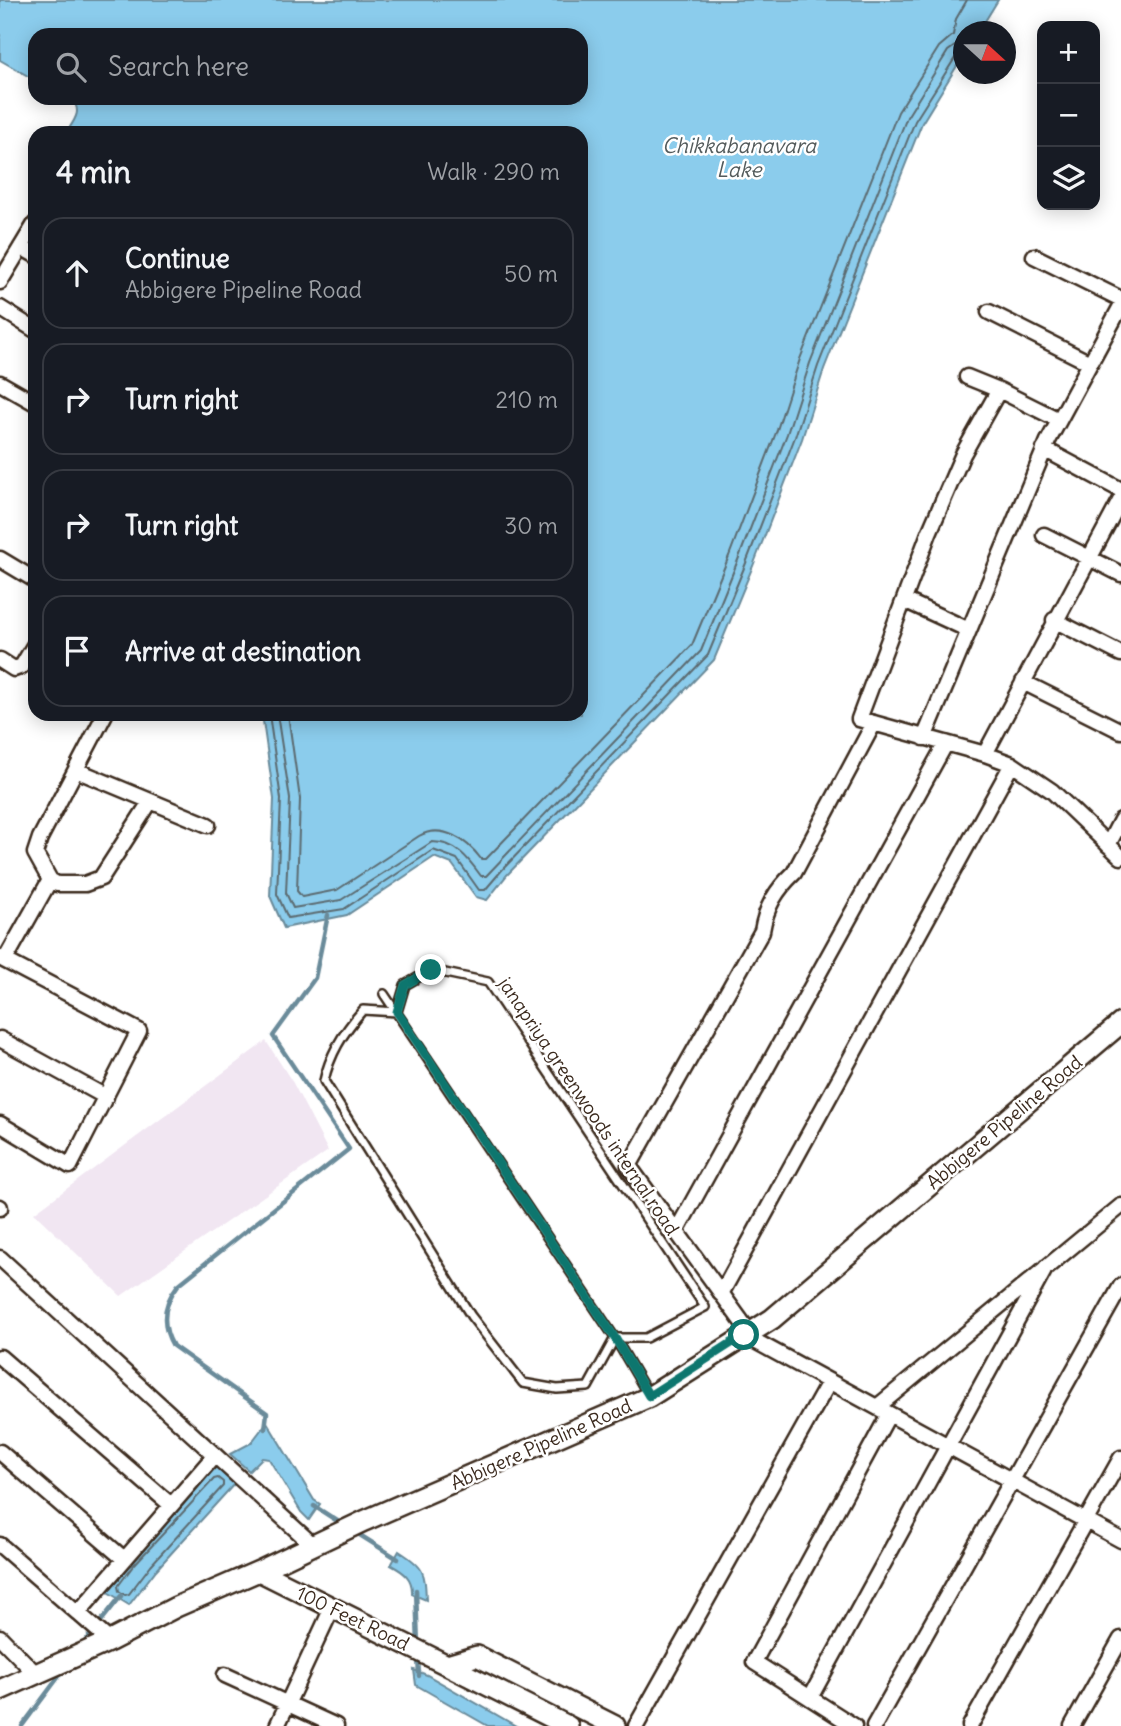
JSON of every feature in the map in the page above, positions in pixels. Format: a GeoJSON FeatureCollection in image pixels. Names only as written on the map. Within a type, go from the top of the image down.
{"type":"FeatureCollection","features":[{"type":"Feature","properties":{"kind":"main road","name":"Abbigere Pipeline Road"},"geometry":{"type":"LineString","coordinates":[[0,1690],[110,1641],[176,1606],[649,1396],[772,1319],[1121,1023]]}},
{"type":"Feature","properties":{"kind":"main road","name":"100 Feet Road"},"geometry":{"type":"LineString","coordinates":[[259,1571],[568,1726]]}},
{"type":"Feature","properties":{"kind":"main road"},"geometry":{"type":"LineString","coordinates":[[447,1665],[477,1656],[615,1726]]}},
{"type":"Feature","properties":{"kind":"street"},"geometry":{"type":"LineString","coordinates":[[0,282],[28,236]]}},
{"type":"Feature","properties":{"kind":"street"},"geometry":{"type":"LineString","coordinates":[[21,247],[28,251]]}},
{"type":"Feature","properties":{"kind":"street"},"geometry":{"type":"LineString","coordinates":[[1034,256],[1121,299]]}},
{"type":"Feature","properties":{"kind":"street"},"geometry":{"type":"LineString","coordinates":[[924,738],[1044,449],[1090,363],[1117,323],[1121,306]]}},
{"type":"Feature","properties":{"kind":"street"},"geometry":{"type":"LineString","coordinates":[[0,308],[28,326]]}},
{"type":"Feature","properties":{"kind":"street"},"geometry":{"type":"LineString","coordinates":[[989,312],[1090,363]]}},
{"type":"Feature","properties":{"kind":"street"},"geometry":{"type":"LineString","coordinates":[[967,377],[1059,420]]}},
{"type":"Feature","properties":{"kind":"street"},"geometry":{"type":"LineString","coordinates":[[0,383],[28,399]]}},
{"type":"Feature","properties":{"kind":"street"},"geometry":{"type":"LineString","coordinates":[[999,390],[963,454],[859,719],[985,754],[1012,765],[1052,791],[1121,857]]}},
{"type":"Feature","properties":{"kind":"street"},"geometry":{"type":"LineString","coordinates":[[1044,449],[1121,490]]}},
{"type":"Feature","properties":{"kind":"street"},"geometry":{"type":"LineString","coordinates":[[985,754],[1054,620],[1091,558],[1121,499]]}},
{"type":"Feature","properties":{"kind":"street"},"geometry":{"type":"LineString","coordinates":[[1044,535],[1121,574]]}},
{"type":"Feature","properties":{"kind":"street"},"geometry":{"type":"LineString","coordinates":[[0,559],[28,576]]}},
{"type":"Feature","properties":{"kind":"street"},"geometry":{"type":"LineString","coordinates":[[904,600],[969,630]]}},
{"type":"Feature","properties":{"kind":"street"},"geometry":{"type":"LineString","coordinates":[[1054,620],[1121,653]]}},
{"type":"Feature","properties":{"kind":"street"},"geometry":{"type":"LineString","coordinates":[[0,660],[13,668],[22,666],[28,656]]}},
{"type":"Feature","properties":{"kind":"street"},"geometry":{"type":"LineString","coordinates":[[1023,682],[1121,731]]}},
{"type":"Feature","properties":{"kind":"street"},"geometry":{"type":"LineString","coordinates":[[101,721],[40,838],[35,853],[50,880],[57,884],[85,884],[101,878],[150,802]]}},
{"type":"Feature","properties":{"kind":"street"},"geometry":{"type":"LineString","coordinates":[[874,723],[794,873],[776,892],[762,931],[629,1166],[747,1334],[1121,1540]]}},
{"type":"Feature","properties":{"kind":"street"},"geometry":{"type":"LineString","coordinates":[[676,1232],[946,744]]}},
{"type":"Feature","properties":{"kind":"street"},"geometry":{"type":"LineString","coordinates":[[721,1294],[1012,765]]}},
{"type":"Feature","properties":{"kind":"street"},"geometry":{"type":"LineString","coordinates":[[76,770],[208,825]]}},
{"type":"Feature","properties":{"kind":"street"},"geometry":{"type":"LineString","coordinates":[[1108,845],[1121,820]]}},
{"type":"Feature","properties":{"kind":"street"},"geometry":{"type":"LineString","coordinates":[[0,1124],[71,1166],[139,1031],[2,959],[50,880]]}},
{"type":"Feature","properties":{"kind":"street"},"geometry":{"type":"LineString","coordinates":[[0,1039],[106,1097]]}},
{"type":"Feature","properties":{"kind":"street"},"geometry":{"type":"LineString","coordinates":[[853,1726],[754,1662],[883,1410],[1046,1267],[1121,1206]]}},
{"type":"Feature","properties":{"kind":"street"},"geometry":{"type":"LineString","coordinates":[[0,1258],[314,1546]]}},
{"type":"Feature","properties":{"kind":"street"},"geometry":{"type":"LineString","coordinates":[[810,1698],[950,1447],[1046,1267]]}},
{"type":"Feature","properties":{"kind":"street"},"geometry":{"type":"LineString","coordinates":[[874,1726],[1121,1286]]}},
{"type":"Feature","properties":{"kind":"street"},"geometry":{"type":"LineString","coordinates":[[0,1357],[171,1505]]}},
{"type":"Feature","properties":{"kind":"street"},"geometry":{"type":"LineString","coordinates":[[636,1726],[828,1384]]}},
{"type":"Feature","properties":{"kind":"street"},"geometry":{"type":"LineString","coordinates":[[0,1452],[124,1559]]}},
{"type":"Feature","properties":{"kind":"street"},"geometry":{"type":"LineString","coordinates":[[78,1613],[215,1455]]}},
{"type":"Feature","properties":{"kind":"street"},"geometry":{"type":"LineString","coordinates":[[970,1726],[1121,1458]]}},
{"type":"Feature","properties":{"kind":"street"},"geometry":{"type":"LineString","coordinates":[[0,1545],[110,1641]]}},
{"type":"Feature","properties":{"kind":"street"},"geometry":{"type":"LineString","coordinates":[[277,1726],[332,1608]]}},
{"type":"Feature","properties":{"kind":"street"},"geometry":{"type":"LineString","coordinates":[[0,1637],[45,1669]]}},
{"type":"Feature","properties":{"kind":"street"},"geometry":{"type":"LineString","coordinates":[[1072,1726],[1121,1639]]}},
{"type":"Feature","properties":{"kind":"street"},"geometry":{"type":"LineString","coordinates":[[225,1675],[337,1726]]}},
{"type":"Feature","properties":{"kind":"lane","name":"janapriya greenwoods internal road"},"geometry":{"type":"LineString","coordinates":[[397,1012],[405,985],[431,970],[488,982],[705,1307],[646,1338],[615,1338]]}},
{"type":"Feature","properties":{"kind":"lane"},"geometry":{"type":"LineString","coordinates":[[384,993],[615,1338],[649,1396]]}},
{"type":"Feature","properties":{"kind":"lane"},"geometry":{"type":"LineString","coordinates":[[397,1012],[363,1010],[344,1032],[327,1066],[324,1081],[471,1316],[523,1383],[557,1389],[588,1387],[615,1338]]}},
{"type":"Feature","properties":{"kind":"shaded area"},"geometry":{"type":"Polygon","coordinates":[[[266,1041],[293,1083],[328,1151],[121,1296],[34,1213],[266,1041]]]}},
{"type":"Feature","properties":{"kind":"water","name":"Chikkabanavara Lake"},"geometry":{"type":"Polygon","coordinates":[[[0,0],[998,0],[985,21],[953,21],[953,72],[922,123],[824,369],[802,439],[714,660],[507,875],[487,900],[476,897],[452,864],[434,857],[347,915],[284,928],[270,896],[274,799],[263,721],[588,721],[588,126],[70,126],[77,111],[75,105],[588,105],[588,28],[28,28],[28,76],[0,60],[0,0]]]}},
{"type":"Feature","properties":{"kind":"water"},"geometry":{"type":"Polygon","coordinates":[[[267,1422],[314,1500],[320,1504],[309,1520],[301,1512],[269,1459],[262,1458],[249,1471],[230,1454],[251,1443],[267,1422]]]}},
{"type":"Feature","properties":{"kind":"water"},"geometry":{"type":"Polygon","coordinates":[[[216,1467],[235,1483],[156,1570],[129,1605],[106,1591],[127,1562],[216,1467]]]}},
{"type":"Feature","properties":{"kind":"water"},"geometry":{"type":"Polygon","coordinates":[[[399,1551],[414,1561],[422,1571],[426,1600],[412,1594],[407,1576],[391,1565],[399,1551]]]}},
{"type":"Feature","properties":{"kind":"water"},"geometry":{"type":"Polygon","coordinates":[[[414,1670],[516,1726],[488,1726],[416,1685],[414,1670]]]}},
{"type":"Feature","properties":{"kind":"waterway"},"geometry":{"type":"LineString","coordinates":[[265,1429],[267,1413],[173,1346],[165,1315],[169,1300],[178,1285],[349,1149],[273,1036],[315,978],[328,915]]}},
{"type":"Feature","properties":{"kind":"waterway"},"geometry":{"type":"LineString","coordinates":[[314,1506],[342,1524]]}},
{"type":"Feature","properties":{"kind":"waterway"},"geometry":{"type":"LineString","coordinates":[[355,1532],[398,1559]]}},
{"type":"Feature","properties":{"kind":"waterway"},"geometry":{"type":"LineString","coordinates":[[416,1590],[418,1645]]}},
{"type":"Feature","properties":{"kind":"waterway"},"geometry":{"type":"LineString","coordinates":[[83,1644],[121,1596]]}},
{"type":"Feature","properties":{"kind":"waterway"},"geometry":{"type":"LineString","coordinates":[[418,1657],[419,1676]]}},
{"type":"Feature","properties":{"kind":"waterway"},"geometry":{"type":"LineString","coordinates":[[22,1726],[63,1671]]}},
{"type":"Feature","properties":{"kind":"route"},"geometry":{"type":"LineString","coordinates":[[431,970],[405,985],[397,1012],[615,1338],[649,1396],[744,1335]]}}]}
